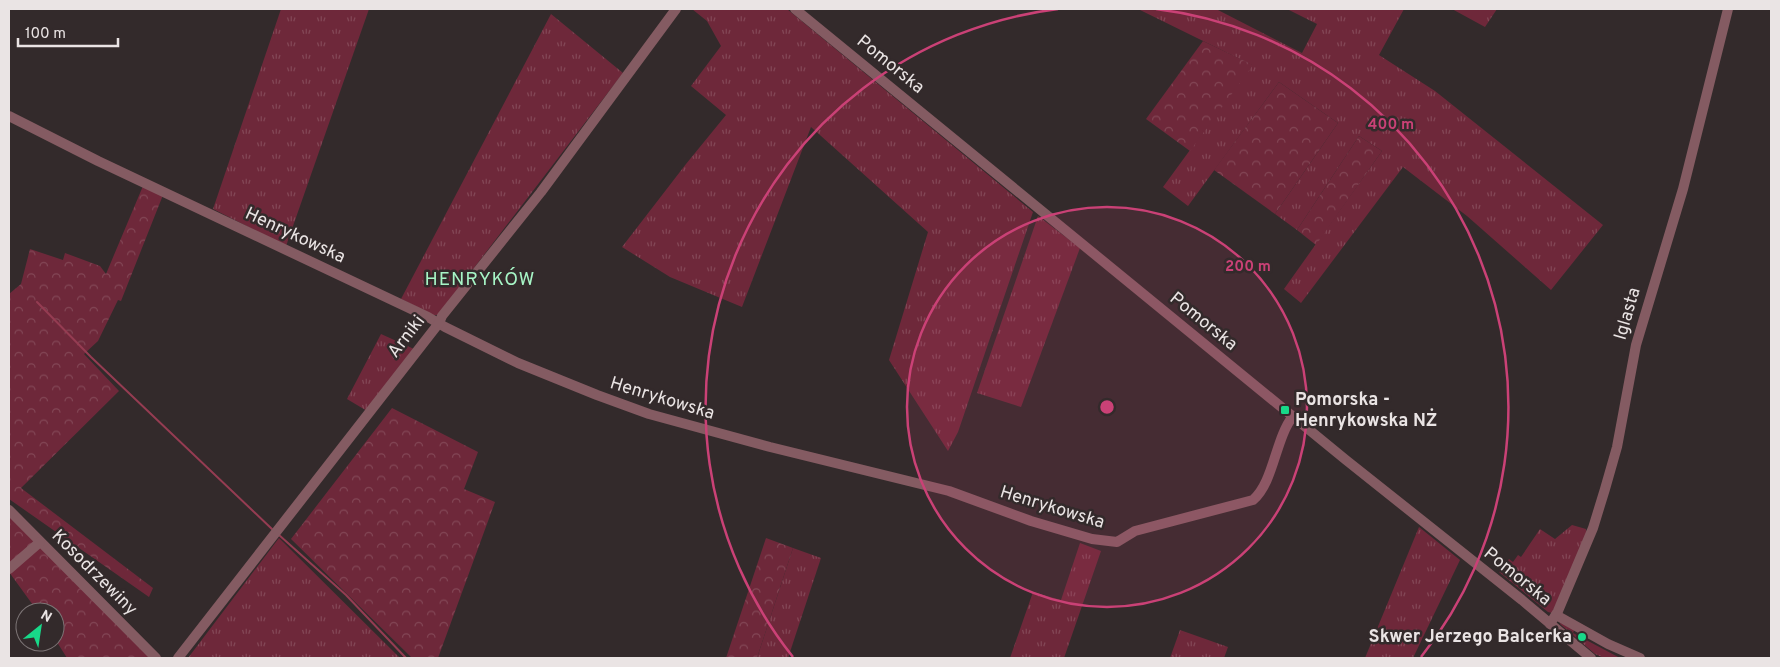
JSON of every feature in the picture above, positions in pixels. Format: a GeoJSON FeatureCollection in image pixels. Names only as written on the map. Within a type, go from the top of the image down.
{"type":"FeatureCollection","features":[{"type":"Feature","properties":{"kind":"street","name":"Arniki"},"geometry":{"type":"LineString","coordinates":[[178,658],[439,323],[442,316],[478,269],[541,192],[676,9]]}},
{"type":"Feature","properties":{"kind":"street","name":"Pomorska"},"geometry":{"type":"LineString","coordinates":[[795,9],[1392,498],[1591,658]]}},
{"type":"Feature","properties":{"kind":"street","name":"Iglasta"},"geometry":{"type":"LineString","coordinates":[[1550,624],[1556,615],[1593,528],[1615,455],[1636,345],[1683,190],[1728,9]]}},
{"type":"Feature","properties":{"kind":"street","name":"Henrykowska"},"geometry":{"type":"LineString","coordinates":[[9,116],[98,161],[439,323],[518,363],[597,395],[649,414],[770,447],[949,491],[1031,521],[1092,539],[1112,542],[1121,540],[1135,531],[1253,500],[1259,496],[1286,427],[1293,416]]}},
{"type":"Feature","properties":{"kind":"street","name":"Kosodrzewiny"},"geometry":{"type":"LineString","coordinates":[[9,510],[156,658]]}},
{"type":"Feature","properties":{"kind":"street"},"geometry":{"type":"LineString","coordinates":[[9,569],[40,542]]}},
{"type":"Feature","properties":{"kind":"street"},"geometry":{"type":"LineString","coordinates":[[1556,615],[1608,644],[1640,658]]}},
{"type":"Feature","properties":{"kind":"green space"},"geometry":{"type":"Polygon","coordinates":[[[281,9],[369,9],[286,246],[213,209],[281,9]]]}},
{"type":"Feature","properties":{"kind":"green space"},"geometry":{"type":"Polygon","coordinates":[[[692,9],[787,9],[1033,212],[958,432],[948,451],[889,360],[928,232],[811,127],[742,307],[670,277],[622,247],[726,115],[691,86],[721,46],[707,21],[692,9]]]}},
{"type":"Feature","properties":{"kind":"green space"},"geometry":{"type":"Polygon","coordinates":[[[1138,9],[1216,9],[1302,53],[1317,24],[1287,9],[1404,9],[1379,55],[1435,91],[1603,225],[1551,290],[1467,216],[1403,167],[1301,303],[1284,289],[1382,151],[1359,136],[1297,230],[1275,214],[1338,123],[1279,82],[1188,206],[1163,187],[1252,65],[1138,9]]]}},
{"type":"Feature","properties":{"kind":"green space"},"geometry":{"type":"Polygon","coordinates":[[[1452,9],[1497,9],[1485,27],[1452,9]]]}},
{"type":"Feature","properties":{"kind":"green space"},"geometry":{"type":"Polygon","coordinates":[[[551,14],[623,73],[438,315],[433,315],[401,299],[551,14]]]}},
{"type":"Feature","properties":{"kind":"green space"},"geometry":{"type":"Polygon","coordinates":[[[1203,41],[1253,65],[1190,151],[1146,119],[1203,41]]]}},
{"type":"Feature","properties":{"kind":"green space"},"geometry":{"type":"Polygon","coordinates":[[[1279,82],[1338,123],[1275,214],[1214,170],[1279,82]]]}},
{"type":"Feature","properties":{"kind":"green space"},"geometry":{"type":"Polygon","coordinates":[[[1359,136],[1382,151],[1316,245],[1297,230],[1359,136]]]}},
{"type":"Feature","properties":{"kind":"green space"},"geometry":{"type":"Polygon","coordinates":[[[143,186],[163,195],[121,301],[118,300],[98,341],[84,354],[119,391],[21,488],[153,588],[149,597],[9,499],[9,294],[21,284],[30,249],[63,260],[65,253],[100,266],[106,274],[143,186]]]}},
{"type":"Feature","properties":{"kind":"green space"},"geometry":{"type":"Polygon","coordinates":[[[1038,216],[1080,248],[1021,407],[977,393],[1038,216]]]}},
{"type":"Feature","properties":{"kind":"green space"},"geometry":{"type":"Polygon","coordinates":[[[381,334],[414,349],[367,411],[347,399],[381,334]]]}},
{"type":"Feature","properties":{"kind":"green space"},"geometry":{"type":"Polygon","coordinates":[[[392,408],[478,452],[464,489],[495,502],[438,658],[412,658],[291,539],[392,408]]]}},
{"type":"Feature","properties":{"kind":"green space"},"geometry":{"type":"Polygon","coordinates":[[[9,510],[153,658],[67,658],[63,652],[65,652],[65,602],[31,602],[9,572],[9,510]]]}},
{"type":"Feature","properties":{"kind":"green space"},"geometry":{"type":"Polygon","coordinates":[[[1572,525],[1586,529],[1587,535],[1552,613],[1548,612],[1499,572],[1509,559],[1513,562],[1518,555],[1521,557],[1540,529],[1555,539],[1572,525]]]}},
{"type":"Feature","properties":{"kind":"green space"},"geometry":{"type":"Polygon","coordinates":[[[1419,527],[1460,560],[1413,658],[1365,658],[1419,527]]]}},
{"type":"Feature","properties":{"kind":"green space"},"geometry":{"type":"Polygon","coordinates":[[[279,538],[399,657],[401,658],[188,658],[279,538]]]}},
{"type":"Feature","properties":{"kind":"green space"},"geometry":{"type":"Polygon","coordinates":[[[766,538],[793,548],[757,658],[726,658],[766,538]]]}},
{"type":"Feature","properties":{"kind":"green space"},"geometry":{"type":"Polygon","coordinates":[[[1080,543],[1101,551],[1064,658],[1010,658],[1033,592],[1061,600],[1080,543]]]}},
{"type":"Feature","properties":{"kind":"green space"},"geometry":{"type":"Polygon","coordinates":[[[793,548],[821,558],[788,658],[757,658],[793,548]]]}},
{"type":"Feature","properties":{"kind":"green space"},"geometry":{"type":"Polygon","coordinates":[[[1560,623],[1575,628],[1573,633],[1620,658],[1604,658],[1595,654],[1560,623]]]}},
{"type":"Feature","properties":{"kind":"green space"},"geometry":{"type":"Polygon","coordinates":[[[1180,630],[1228,647],[1224,658],[1170,658],[1180,630]]]}},
{"type":"Feature","properties":{"kind":"waterway"},"geometry":{"type":"LineString","coordinates":[[37,302],[91,357],[273,530]]}},
{"type":"Feature","properties":{"kind":"waterway"},"geometry":{"type":"LineString","coordinates":[[279,535],[346,595],[406,658]]}},
{"type":"Feature","properties":{"kind":"place","name":"Pomorska - Henrykowska NŻ"},"geometry":{"type":"Point","coordinates":[1285,410]}},
{"type":"Feature","properties":{"kind":"place","name":"Skwer Jerzego Balcerka"},"geometry":{"type":"Point","coordinates":[1582,637]}},
{"type":"Feature","properties":{"kind":"district","name":"HENRYKÓW"},"geometry":{"type":"Point","coordinates":[480,280]}}]}
